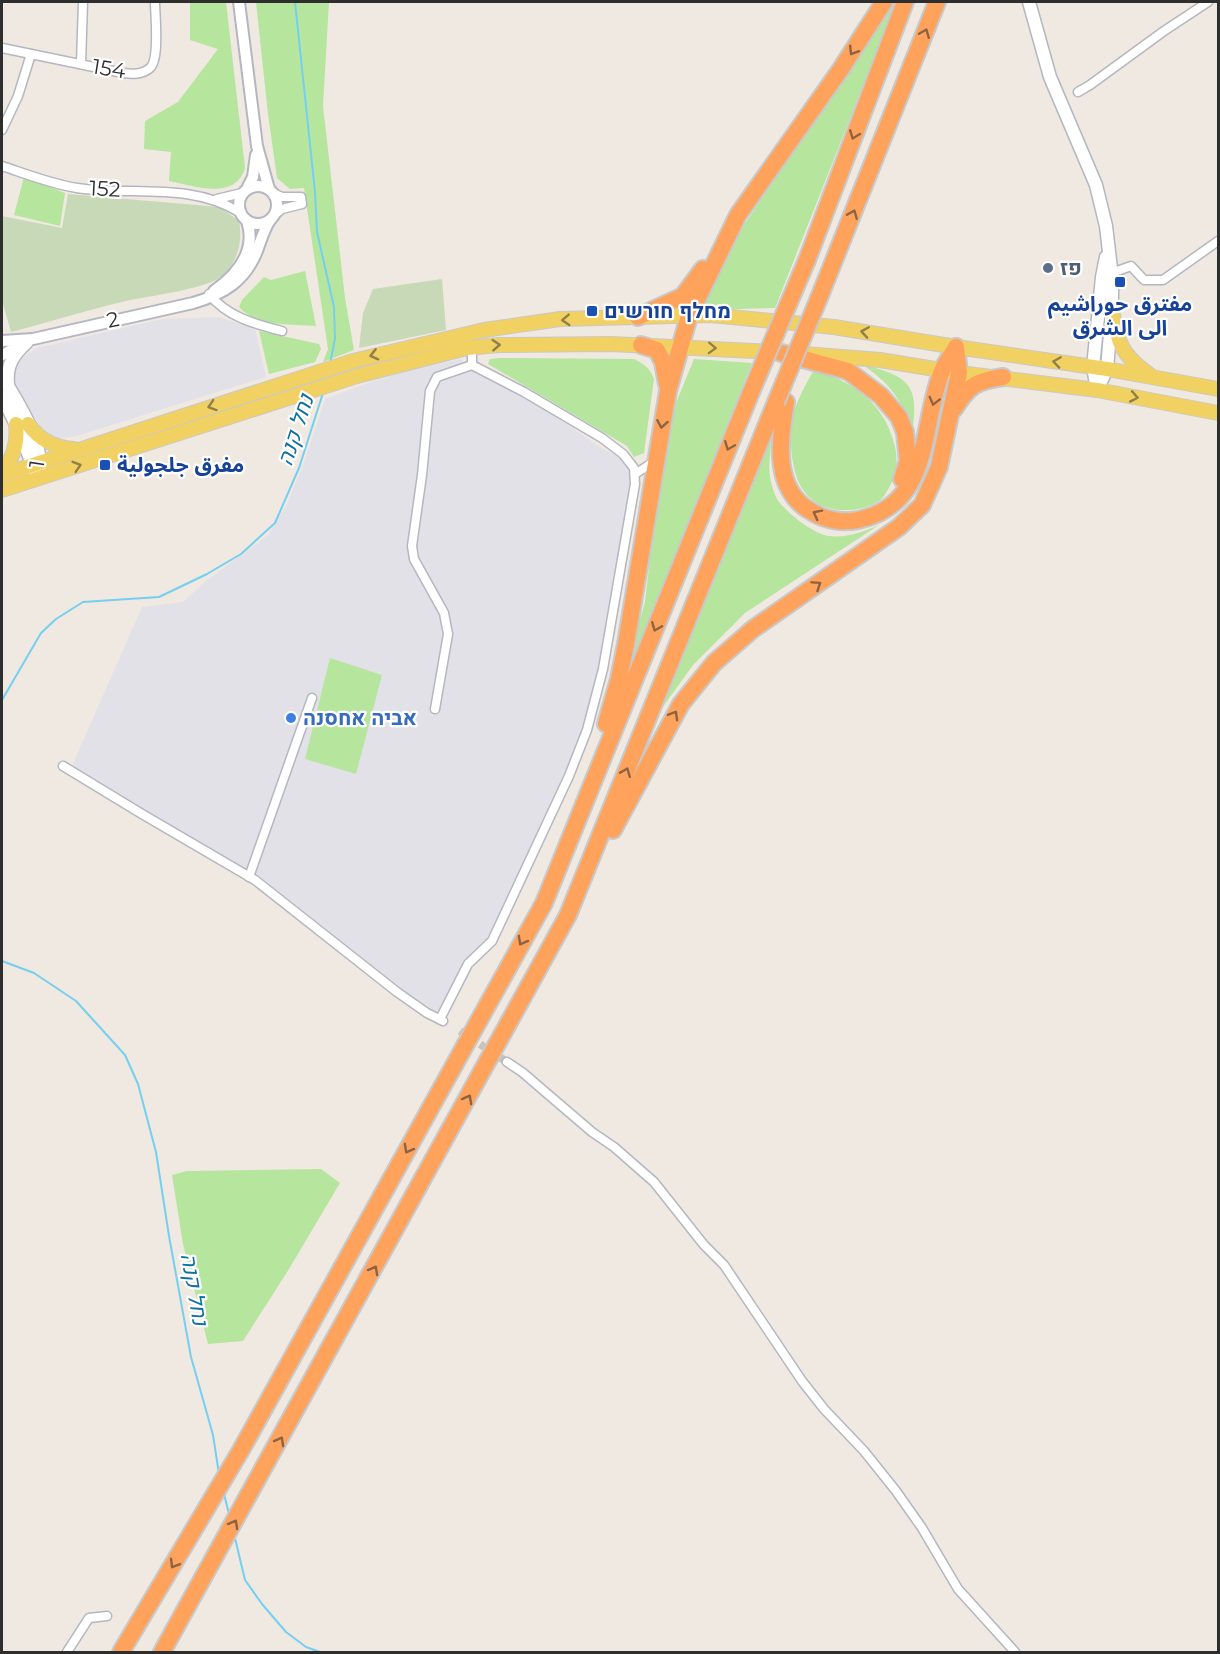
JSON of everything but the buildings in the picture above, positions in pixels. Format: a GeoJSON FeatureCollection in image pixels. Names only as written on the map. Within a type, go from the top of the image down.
{"type":"FeatureCollection","features":[{"type":"Feature","properties":{"kind":"highway"},"geometry":{"type":"LineString","coordinates":[[638,317],[683,296],[698,277],[738,215],[841,69],[884,2]]}},
{"type":"Feature","properties":{"kind":"highway"},"geometry":{"type":"LineString","coordinates":[[121,1653],[241,1450],[544,903],[751,392],[807,260],[905,2]]}},
{"type":"Feature","properties":{"kind":"highway"},"geometry":{"type":"LineString","coordinates":[[568,915],[781,402],[819,298],[937,2]]}},
{"type":"Feature","properties":{"kind":"highway"},"geometry":{"type":"LineString","coordinates":[[544,903],[595,760],[619,679],[668,391],[680,347],[689,316],[738,215]]}},
{"type":"Feature","properties":{"kind":"highway"},"geometry":{"type":"LineString","coordinates":[[640,345],[657,350],[663,362],[668,391]]}},
{"type":"Feature","properties":{"kind":"highway"},"geometry":{"type":"LineString","coordinates":[[781,402],[780,447],[788,486],[796,500],[810,512],[828,520],[850,521],[869,518],[886,510],[899,499],[910,483],[918,465],[942,370],[956,347]]}},
{"type":"Feature","properties":{"kind":"highway"},"geometry":{"type":"LineString","coordinates":[[162,1653],[568,915],[681,704],[714,663],[753,629],[873,547],[912,516],[922,505],[939,467],[959,373],[956,347]]}},
{"type":"Feature","properties":{"kind":"highway"},"geometry":{"type":"LineString","coordinates":[[781,353],[848,371],[881,396],[899,417],[905,432],[907,449],[908,461],[904,475],[891,498],[869,518]]}},
{"type":"Feature","properties":{"kind":"highway"},"geometry":{"type":"LineString","coordinates":[[949,417],[962,396],[971,387],[982,380],[1003,377]]}},
{"type":"Feature","properties":{"kind":"main road"},"geometry":{"type":"LineString","coordinates":[[1029,2],[1050,77],[1096,185],[1109,244],[1097,390]]}},
{"type":"Feature","properties":{"kind":"main road"},"geometry":{"type":"LineString","coordinates":[[1107,274],[1117,335],[1123,349],[1130,359],[1154,378]]}},
{"type":"Feature","properties":{"kind":"main road"},"geometry":{"type":"LineString","coordinates":[[1100,368],[1112,310]]}},
{"type":"Feature","properties":{"kind":"main road"},"geometry":{"type":"LineString","coordinates":[[2,490],[37,468],[82,449],[353,361],[484,330],[560,320],[711,315],[834,327],[1100,368],[1218,389]]}},
{"type":"Feature","properties":{"kind":"main road"},"geometry":{"type":"LineString","coordinates":[[4,386],[12,357],[30,340]]}},
{"type":"Feature","properties":{"kind":"main road"},"geometry":{"type":"LineString","coordinates":[[2,473],[37,468],[436,355],[499,345],[640,345],[880,360],[959,373],[1097,390],[1218,413]]}},
{"type":"Feature","properties":{"kind":"main road","name":"1"},"geometry":{"type":"LineString","coordinates":[[4,386],[22,424],[37,468]]}},
{"type":"Feature","properties":{"kind":"main road"},"geometry":{"type":"LineString","coordinates":[[2,473],[13,454],[17,434],[22,424],[49,443],[66,448],[82,449]]}},
{"type":"Feature","properties":{"kind":"street"},"geometry":{"type":"LineString","coordinates":[[81,64],[82,2]]}},
{"type":"Feature","properties":{"kind":"street","name":"154"},"geometry":{"type":"LineString","coordinates":[[2,48],[134,74],[150,69],[154,63],[156,53],[155,2]]}},
{"type":"Feature","properties":{"kind":"street"},"geometry":{"type":"LineString","coordinates":[[239,2],[257,146],[256,165],[238,202],[240,212],[247,221],[256,224],[272,217],[282,209],[302,204],[301,197],[282,197],[259,185],[245,190]]}},
{"type":"Feature","properties":{"kind":"street"},"geometry":{"type":"LineString","coordinates":[[1078,92],[1208,2]]}},
{"type":"Feature","properties":{"kind":"street"},"geometry":{"type":"LineString","coordinates":[[2,130],[18,96],[31,54]]}},
{"type":"Feature","properties":{"kind":"street"},"geometry":{"type":"LineString","coordinates":[[257,146],[277,204],[272,217]]}},
{"type":"Feature","properties":{"kind":"street","name":"152"},"geometry":{"type":"LineString","coordinates":[[2,166],[58,184],[79,188],[163,192],[211,199],[226,198],[245,190]]}},
{"type":"Feature","properties":{"kind":"street","name":"152"},"geometry":{"type":"LineString","coordinates":[[211,199],[240,212]]}},
{"type":"Feature","properties":{"kind":"street","name":"2"},"geometry":{"type":"LineString","coordinates":[[2,341],[30,340],[193,303],[226,291],[241,278],[252,261],[272,217]]}},
{"type":"Feature","properties":{"kind":"street","name":"2"},"geometry":{"type":"LineString","coordinates":[[210,295],[229,279],[248,252],[251,236],[247,221]]}},
{"type":"Feature","properties":{"kind":"street"},"geometry":{"type":"LineString","coordinates":[[1107,274],[1131,266],[1144,280],[1163,280],[1218,240]]}},
{"type":"Feature","properties":{"kind":"street"},"geometry":{"type":"LineString","coordinates":[[210,295],[238,317],[282,331]]}},
{"type":"Feature","properties":{"kind":"street","name":"2"},"geometry":{"type":"LineString","coordinates":[[2,355],[30,340]]}},
{"type":"Feature","properties":{"kind":"street"},"geometry":{"type":"LineString","coordinates":[[472,348],[472,364]]}},
{"type":"Feature","properties":{"kind":"street"},"geometry":{"type":"LineString","coordinates":[[63,766],[249,877],[397,992],[427,1013],[442,1020],[468,964],[492,941],[569,776],[587,730],[603,669],[635,484],[634,468],[623,454],[602,438],[472,364],[437,376],[430,391],[412,546],[414,559],[444,613],[447,625],[448,634],[435,709]]}},
{"type":"Feature","properties":{"kind":"street"},"geometry":{"type":"LineString","coordinates":[[635,474],[656,460]]}},
{"type":"Feature","properties":{"kind":"street"},"geometry":{"type":"LineString","coordinates":[[249,877],[312,698]]}},
{"type":"Feature","properties":{"kind":"street"},"geometry":{"type":"LineString","coordinates":[[507,1062],[591,1132],[614,1147],[654,1182],[704,1245],[724,1265],[802,1381],[896,1491],[922,1528],[958,1589],[1015,1653]]}},
{"type":"Feature","properties":{"kind":"street"},"geometry":{"type":"LineString","coordinates":[[67,1653],[89,1618],[107,1616]]}},
{"type":"Feature","properties":{"kind":"shaded area"},"geometry":{"type":"Polygon","coordinates":[[[219,317],[255,329],[266,377],[73,437],[60,438],[52,437],[39,425],[12,378],[23,357],[37,348],[162,319],[219,317]]]}},
{"type":"Feature","properties":{"kind":"shaded area"},"geometry":{"type":"Polygon","coordinates":[[[460,359],[472,370],[523,395],[603,449],[621,458],[633,485],[595,690],[581,737],[489,939],[464,960],[439,1013],[409,995],[275,890],[72,766],[142,607],[183,602],[206,581],[268,535],[286,506],[302,468],[325,399],[402,372],[460,359]]]}},
{"type":"Feature","properties":{"kind":"green space"},"geometry":{"type":"Polygon","coordinates":[[[190,2],[226,2],[245,168],[240,178],[232,185],[223,188],[201,188],[169,181],[171,152],[144,149],[145,121],[178,102],[218,49],[190,40],[190,2]]]}},
{"type":"Feature","properties":{"kind":"green space"},"geometry":{"type":"Polygon","coordinates":[[[256,2],[329,2],[323,106],[345,298],[354,350],[323,362],[328,349],[304,188],[290,189],[277,178],[256,2]]]}},
{"type":"Feature","properties":{"kind":"green space"},"geometry":{"type":"Polygon","coordinates":[[[896,2],[775,308],[703,310],[717,275],[744,225],[896,2]]]}},
{"type":"Feature","properties":{"kind":"green space"},"geometry":{"type":"Polygon","coordinates":[[[24,177],[65,193],[60,226],[14,215],[24,177]]]}},
{"type":"Feature","properties":{"kind":"green space"},"geometry":{"type":"Polygon","coordinates":[[[68,194],[220,207],[239,221],[240,243],[236,257],[223,275],[205,284],[111,305],[11,332],[2,300],[2,216],[62,228],[68,194]]]}},
{"type":"Feature","properties":{"kind":"green space"},"geometry":{"type":"Polygon","coordinates":[[[305,271],[316,326],[264,321],[246,313],[239,307],[242,300],[264,277],[271,280],[305,271]]]}},
{"type":"Feature","properties":{"kind":"green space"},"geometry":{"type":"Polygon","coordinates":[[[442,279],[446,330],[359,348],[363,313],[373,289],[442,279]]]}},
{"type":"Feature","properties":{"kind":"green space"},"geometry":{"type":"Polygon","coordinates":[[[259,331],[319,344],[321,349],[315,362],[269,374],[259,331]]]}},
{"type":"Feature","properties":{"kind":"green space"},"geometry":{"type":"Polygon","coordinates":[[[490,359],[634,359],[641,363],[649,369],[654,379],[644,453],[634,457],[627,446],[488,364],[490,359]]]}},
{"type":"Feature","properties":{"kind":"green space"},"geometry":{"type":"Polygon","coordinates":[[[694,359],[752,363],[616,705],[645,602],[657,498],[676,403],[694,359]]]}},
{"type":"Feature","properties":{"kind":"green space"},"geometry":{"type":"Polygon","coordinates":[[[860,363],[896,376],[910,388],[914,410],[913,427],[892,391],[879,377],[860,363]]]}},
{"type":"Feature","properties":{"kind":"green space"},"geometry":{"type":"Polygon","coordinates":[[[814,370],[839,379],[861,393],[879,411],[891,434],[896,456],[894,477],[883,498],[870,506],[850,510],[829,508],[811,499],[798,479],[791,451],[792,422],[797,403],[814,370]]]}},
{"type":"Feature","properties":{"kind":"green space"},"geometry":{"type":"Polygon","coordinates":[[[771,439],[769,468],[772,485],[777,499],[793,516],[816,532],[829,536],[855,534],[879,525],[745,613],[693,665],[662,708],[771,439]]]}},
{"type":"Feature","properties":{"kind":"green space"},"geometry":{"type":"Polygon","coordinates":[[[330,658],[382,675],[356,774],[305,759],[330,658]]]}},
{"type":"Feature","properties":{"kind":"green space"},"geometry":{"type":"Polygon","coordinates":[[[321,1169],[340,1183],[243,1341],[208,1344],[183,1244],[172,1175],[187,1171],[321,1169]]]}},
{"type":"Feature","properties":{"kind":"waterway","name":"נחל קנה"},"geometry":{"type":"LineString","coordinates":[[295,2],[315,192],[317,232],[334,307],[335,339],[330,364]]}},
{"type":"Feature","properties":{"kind":"waterway","name":"נחל קנה"},"geometry":{"type":"LineString","coordinates":[[2,700],[41,633],[56,619],[83,602],[159,597],[207,574],[241,554],[275,523],[299,468],[323,393]]}},
{"type":"Feature","properties":{"kind":"waterway","name":"נחל קנה"},"geometry":{"type":"LineString","coordinates":[[2,961],[34,973],[76,1001],[125,1055],[138,1084],[156,1152],[191,1357],[213,1435],[219,1474]]}},
{"type":"Feature","properties":{"kind":"waterway","name":"נחל קנה"},"geometry":{"type":"LineString","coordinates":[[224,1494],[229,1514]]}},
{"type":"Feature","properties":{"kind":"waterway","name":"נחל קנה"},"geometry":{"type":"LineString","coordinates":[[234,1534],[245,1580],[262,1604],[286,1632],[306,1647],[320,1652]]}},
{"type":"Feature","properties":{"kind":"tunnel"},"geometry":{"type":"LineString","coordinates":[[460,1031],[507,1062]]}},
{"type":"Feature","properties":{"kind":"place","name":"פז"},"geometry":{"type":"Point","coordinates":[1048,268]}},
{"type":"Feature","properties":{"kind":"place","name":"مفترق حوراشيم الى الشرق"},"geometry":{"type":"Point","coordinates":[1120,282]}},
{"type":"Feature","properties":{"kind":"place","name":"מחלף חורשים"},"geometry":{"type":"Point","coordinates":[592,311]}},
{"type":"Feature","properties":{"kind":"place","name":"مفرق جلجولية"},"geometry":{"type":"Point","coordinates":[105,465]}},
{"type":"Feature","properties":{"kind":"place","name":"אביה אחסנה"},"geometry":{"type":"Point","coordinates":[291,718]}}]}
